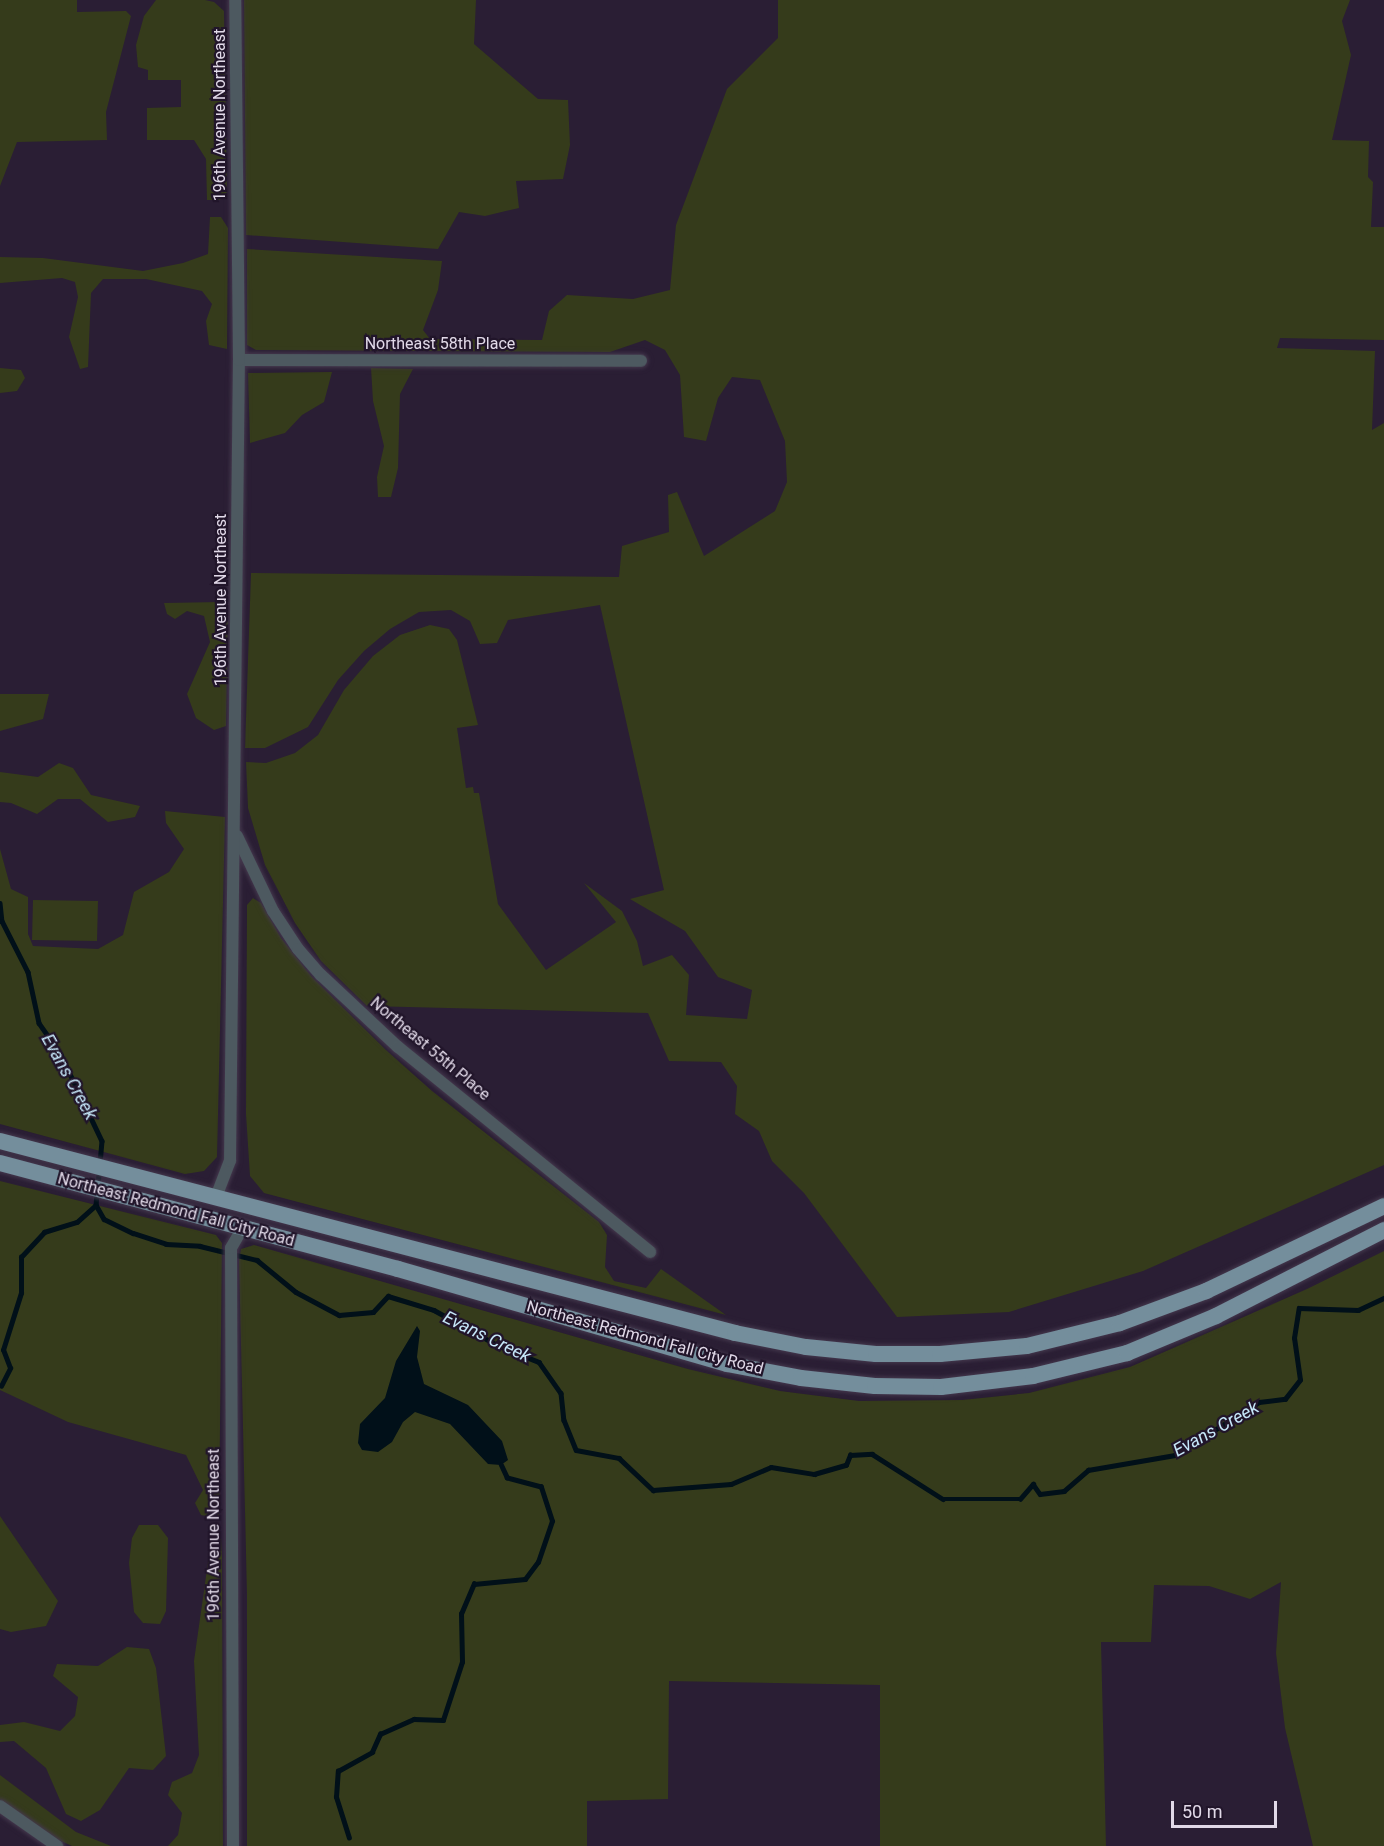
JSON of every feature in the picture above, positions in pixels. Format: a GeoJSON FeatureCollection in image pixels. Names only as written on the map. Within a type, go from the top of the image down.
{"type":"FeatureCollection","features":[{"type":"Feature","properties":{"kind":"main road","name":"Northeast Redmond Fall City Road"},"geometry":{"type":"LineString","coordinates":[[0,1141],[735,1333],[806,1347],[876,1354],[940,1354],[1027,1346],[1120,1323],[1206,1291],[1384,1206]]}},
{"type":"Feature","properties":{"kind":"main road","name":"Northeast Redmond Fall City Road"},"geometry":{"type":"LineString","coordinates":[[0,1163],[182,1210],[727,1364],[811,1379],[875,1386],[941,1387],[1033,1376],[1127,1353],[1216,1316],[1278,1281],[1384,1230]]}},
{"type":"Feature","properties":{"kind":"main road"},"geometry":{"type":"LineString","coordinates":[[182,1210],[216,1197]]}},
{"type":"Feature","properties":{"kind":"main road"},"geometry":{"type":"LineString","coordinates":[[243,1227],[270,1213]]}},
{"type":"Feature","properties":{"kind":"street","name":"196th Avenue Northeast"},"geometry":{"type":"LineString","coordinates":[[216,1197],[230,1161],[236,832],[239,360],[235,0]]}},
{"type":"Feature","properties":{"kind":"street","name":"Northeast 58th Place"},"geometry":{"type":"LineString","coordinates":[[239,360],[641,361]]}},
{"type":"Feature","properties":{"kind":"street","name":"Northeast 55th Place"},"geometry":{"type":"LineString","coordinates":[[236,832],[273,911],[298,949],[321,975],[398,1047],[650,1252]]}},
{"type":"Feature","properties":{"kind":"street","name":"196th Avenue Northeast"},"geometry":{"type":"LineString","coordinates":[[233,1846],[231,1248],[243,1227]]}},
{"type":"Feature","properties":{"kind":"street"},"geometry":{"type":"LineString","coordinates":[[0,1806],[22,1825],[57,1846]]}},
{"type":"Feature","properties":{"kind":"green space"},"geometry":{"type":"Polygon","coordinates":[[[0,0],[77,0],[77,12],[126,11],[131,16],[106,112],[107,140],[17,142],[0,186],[0,0]]]}},
{"type":"Feature","properties":{"kind":"green space"},"geometry":{"type":"Polygon","coordinates":[[[156,0],[205,0],[214,2],[224,11],[227,192],[220,200],[207,200],[206,159],[194,140],[147,140],[147,108],[181,107],[181,80],[148,80],[148,70],[138,67],[136,45],[144,16],[156,0]]]}},
{"type":"Feature","properties":{"kind":"green space"},"geometry":{"type":"Polygon","coordinates":[[[244,0],[476,0],[474,44],[538,99],[568,100],[570,145],[563,179],[516,181],[519,208],[485,216],[459,212],[438,249],[246,235],[244,0]]]}},
{"type":"Feature","properties":{"kind":"green space"},"geometry":{"type":"Polygon","coordinates":[[[778,0],[1350,0],[1342,21],[1351,55],[1332,140],[1369,141],[1368,177],[1373,182],[1371,227],[1384,227],[1384,340],[1280,338],[1277,348],[1375,351],[1372,430],[1384,423],[1384,1165],[1143,1271],[1009,1312],[897,1317],[804,1193],[772,1161],[759,1131],[735,1114],[737,1086],[721,1062],[669,1061],[648,1013],[367,1006],[321,961],[295,923],[265,865],[248,808],[246,762],[266,763],[295,753],[318,735],[344,690],[373,656],[400,635],[430,625],[449,629],[457,640],[478,725],[457,728],[466,788],[473,787],[474,793],[479,793],[498,904],[546,970],[616,922],[584,883],[622,911],[637,941],[643,966],[672,955],[689,975],[686,1015],[747,1019],[752,990],[718,977],[685,931],[630,899],[664,890],[600,605],[508,620],[497,643],[480,644],[470,621],[451,610],[419,612],[390,629],[364,651],[338,680],[308,727],[265,748],[245,748],[251,573],[619,577],[622,546],[669,532],[668,495],[677,492],[704,556],[775,511],[787,482],[785,441],[760,380],[732,377],[718,398],[706,441],[684,437],[680,375],[665,350],[645,340],[610,352],[256,350],[247,345],[247,249],[442,261],[438,290],[423,330],[430,339],[542,340],[549,311],[567,295],[633,299],[670,290],[676,225],[727,89],[778,38],[778,0]]]}},
{"type":"Feature","properties":{"kind":"green space"},"geometry":{"type":"Polygon","coordinates":[[[210,217],[221,217],[228,228],[227,349],[209,345],[206,321],[212,304],[202,291],[146,279],[103,279],[91,293],[88,367],[80,369],[69,337],[78,297],[75,282],[62,278],[0,283],[0,257],[43,258],[143,271],[183,263],[208,254],[210,217]]]}},
{"type":"Feature","properties":{"kind":"green space"},"geometry":{"type":"Polygon","coordinates":[[[0,368],[21,370],[25,378],[17,391],[0,393],[0,368]]]}},
{"type":"Feature","properties":{"kind":"green space"},"geometry":{"type":"Polygon","coordinates":[[[371,368],[413,369],[400,394],[398,468],[391,497],[378,497],[377,477],[384,446],[373,401],[371,368]]]}},
{"type":"Feature","properties":{"kind":"green space"},"geometry":{"type":"Polygon","coordinates":[[[332,372],[324,402],[302,415],[285,433],[250,443],[248,373],[332,372]]]}},
{"type":"Feature","properties":{"kind":"green space"},"geometry":{"type":"Polygon","coordinates":[[[222,602],[228,608],[226,726],[214,730],[196,718],[187,694],[210,642],[204,616],[187,611],[175,619],[167,614],[164,603],[222,602]]]}},
{"type":"Feature","properties":{"kind":"green space"},"geometry":{"type":"Polygon","coordinates":[[[0,694],[49,694],[43,719],[0,731],[0,694]]]}},
{"type":"Feature","properties":{"kind":"green space"},"geometry":{"type":"Polygon","coordinates":[[[59,763],[73,768],[91,795],[140,806],[135,817],[108,822],[80,799],[58,799],[37,814],[11,803],[0,802],[0,772],[38,777],[59,763]]]}},
{"type":"Feature","properties":{"kind":"green space"},"geometry":{"type":"Polygon","coordinates":[[[165,811],[225,817],[217,1157],[204,1171],[185,1174],[0,1124],[0,849],[11,889],[28,897],[28,934],[33,946],[98,949],[123,935],[134,892],[169,872],[184,849],[166,823],[165,811]]]}},
{"type":"Feature","properties":{"kind":"green space"},"geometry":{"type":"Polygon","coordinates":[[[253,898],[261,903],[281,938],[311,976],[386,1050],[432,1091],[599,1222],[607,1235],[605,1267],[614,1281],[646,1288],[661,1269],[726,1315],[264,1193],[250,1176],[246,1114],[247,905],[253,898]]]}},
{"type":"Feature","properties":{"kind":"green space"},"geometry":{"type":"Polygon","coordinates":[[[33,900],[98,901],[97,941],[32,940],[33,900]]]}},
{"type":"Feature","properties":{"kind":"green space"},"geometry":{"type":"Polygon","coordinates":[[[0,1181],[216,1235],[222,1243],[219,1519],[201,1515],[195,1503],[203,1490],[186,1455],[68,1422],[0,1390],[0,1181]]]}},
{"type":"Feature","properties":{"kind":"green space"},"geometry":{"type":"Polygon","coordinates":[[[254,1245],[688,1369],[780,1391],[859,1401],[962,1400],[1029,1393],[1130,1367],[1307,1289],[1384,1251],[1384,1846],[1313,1846],[1285,1728],[1276,1653],[1281,1582],[1250,1599],[1209,1586],[1154,1585],[1151,1642],[1101,1642],[1106,1846],[880,1846],[880,1685],[669,1681],[668,1799],[587,1801],[587,1846],[247,1846],[247,1594],[239,1261],[241,1249],[254,1245]]]}},
{"type":"Feature","properties":{"kind":"green space"},"geometry":{"type":"Polygon","coordinates":[[[0,1516],[58,1601],[46,1626],[11,1632],[0,1629],[0,1516]]]}},
{"type":"Feature","properties":{"kind":"green space"},"geometry":{"type":"Polygon","coordinates":[[[139,1525],[158,1525],[168,1538],[166,1611],[160,1624],[143,1623],[134,1612],[129,1563],[132,1538],[139,1525]]]}},
{"type":"Feature","properties":{"kind":"green space"},"geometry":{"type":"Polygon","coordinates":[[[212,1534],[221,1539],[222,1557],[223,1846],[168,1846],[178,1835],[182,1813],[168,1795],[172,1782],[192,1773],[199,1755],[194,1661],[212,1534]]]}},
{"type":"Feature","properties":{"kind":"green space"},"geometry":{"type":"Polygon","coordinates":[[[127,1647],[149,1649],[156,1668],[166,1756],[153,1770],[129,1768],[100,1810],[81,1821],[66,1814],[46,1768],[14,1741],[0,1742],[0,1725],[24,1722],[60,1731],[75,1716],[78,1697],[53,1676],[57,1664],[98,1666],[127,1647]]]}},
{"type":"Feature","properties":{"kind":"green space"},"geometry":{"type":"Polygon","coordinates":[[[0,1775],[76,1832],[111,1846],[72,1846],[48,1835],[0,1800],[0,1775]]]}},
{"type":"Feature","properties":{"kind":"shaded area"},"geometry":{"type":"Polygon","coordinates":[[[417,1326],[420,1331],[417,1357],[424,1384],[468,1405],[502,1441],[508,1460],[501,1465],[488,1464],[450,1424],[415,1412],[403,1422],[392,1442],[378,1452],[362,1450],[358,1443],[360,1424],[385,1398],[396,1361],[417,1326]]]}},
{"type":"Feature","properties":{"kind":"waterway","name":"Evans Creek"},"geometry":{"type":"LineString","coordinates":[[0,903],[2,921],[28,972],[39,1023],[61,1055],[102,1141],[98,1186]]}},
{"type":"Feature","properties":{"kind":"waterway","name":"Evans Creek"},"geometry":{"type":"LineString","coordinates":[[97,1194],[96,1205],[104,1219],[133,1233],[166,1244],[200,1246],[257,1260],[296,1292],[339,1315],[373,1312],[388,1296],[434,1310],[499,1346],[539,1362],[561,1393],[564,1420],[576,1450],[619,1458],[653,1490],[731,1484],[771,1467],[814,1474],[846,1465],[850,1455],[872,1454],[943,1499],[1020,1499],[1033,1484],[1040,1494],[1064,1491],[1088,1470],[1175,1455],[1259,1402],[1285,1399],[1300,1380],[1294,1338],[1299,1308],[1358,1310],[1384,1298]]}},
{"type":"Feature","properties":{"kind":"waterway"},"geometry":{"type":"LineString","coordinates":[[1,1386],[10,1368],[3,1350],[21,1293],[21,1257],[44,1232],[77,1222],[96,1205]]}},
{"type":"Feature","properties":{"kind":"waterway"},"geometry":{"type":"LineString","coordinates":[[349,1838],[336,1797],[338,1771],[372,1752],[380,1734],[414,1719],[443,1720],[462,1662],[461,1614],[474,1584],[525,1579],[538,1562],[552,1521],[541,1487],[507,1478],[501,1465]]}}]}
